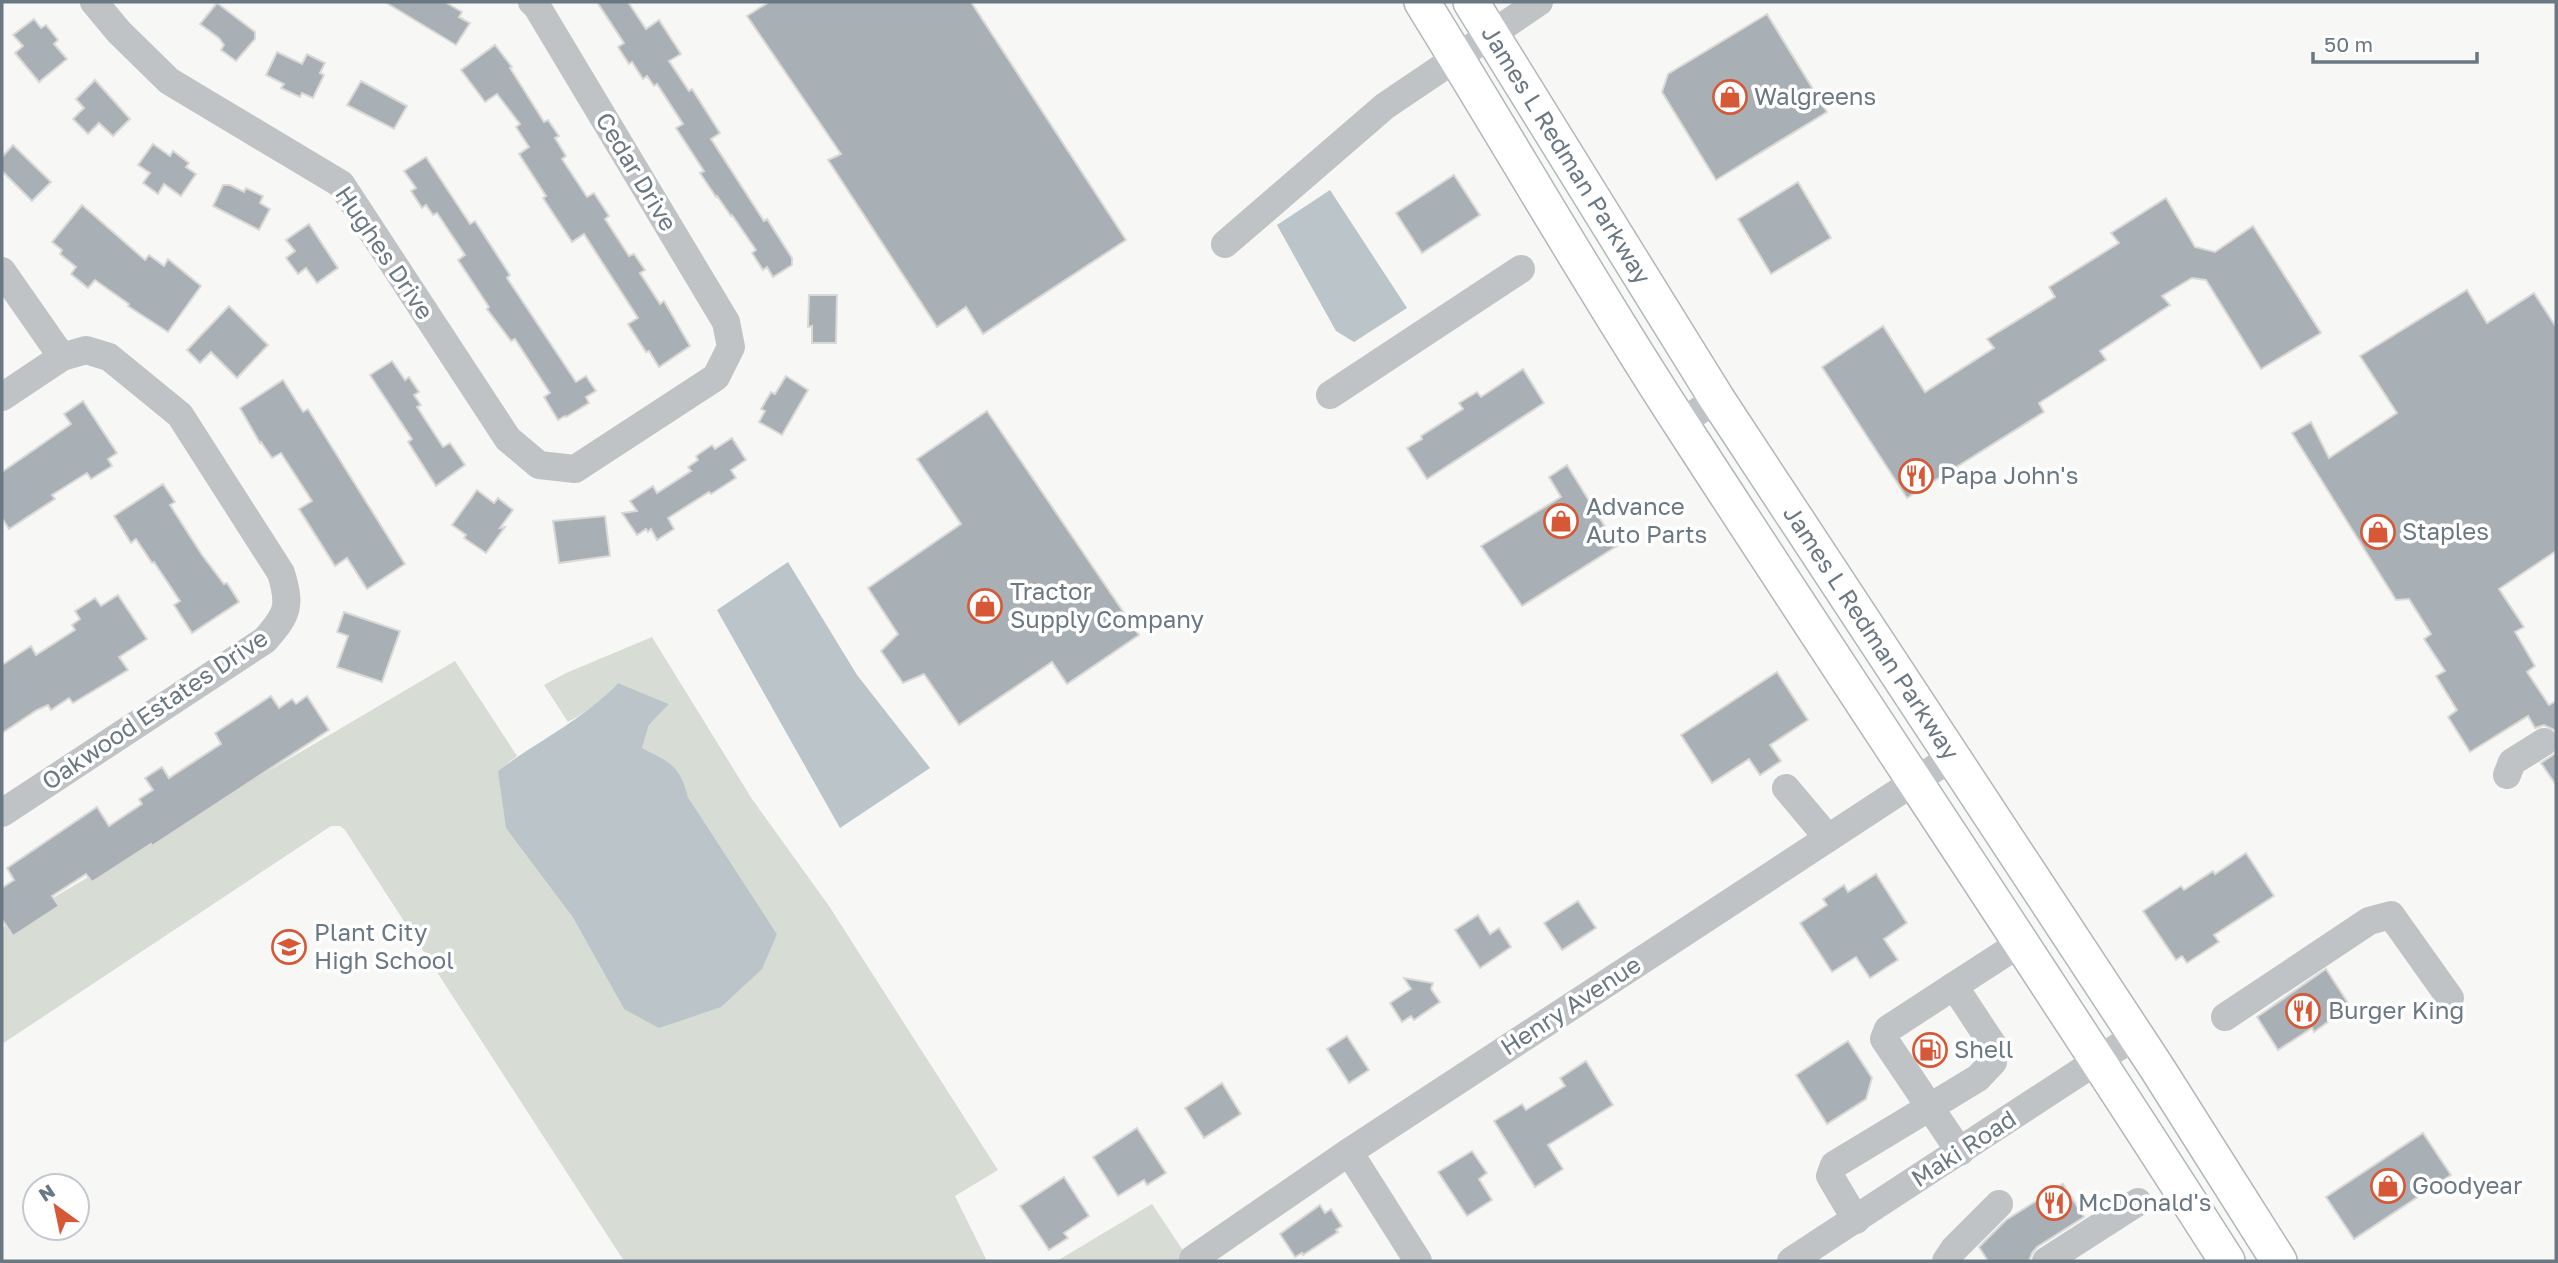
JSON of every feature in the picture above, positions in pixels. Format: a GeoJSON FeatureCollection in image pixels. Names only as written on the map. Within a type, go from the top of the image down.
{"type":"FeatureCollection","features":[{"type":"Feature","properties":{"kind":"main road","name":"James L Redman Parkway"},"geometry":{"type":"LineString","coordinates":[[1422,2],[1584,272],[1680,423],[2022,942],[2227,1261]]}},
{"type":"Feature","properties":{"kind":"main road"},"geometry":{"type":"LineString","coordinates":[[1446,2],[1460,17],[1490,33]]}},
{"type":"Feature","properties":{"kind":"main road","name":"James L Redman Parkway"},"geometry":{"type":"LineString","coordinates":[[1471,2],[1717,399],[2135,1036],[2279,1261]]}},
{"type":"Feature","properties":{"kind":"street","name":"Hughes Drive"},"geometry":{"type":"LineString","coordinates":[[94,2],[119,32],[169,81],[341,184],[508,439],[539,465],[575,469],[716,377],[732,347]]}},
{"type":"Feature","properties":{"kind":"street","name":"Cedar Drive"},"geometry":{"type":"LineString","coordinates":[[532,2],[726,322],[732,347]]}},
{"type":"Feature","properties":{"kind":"street"},"geometry":{"type":"LineString","coordinates":[[1225,244],[1385,106],[1539,2]]}},
{"type":"Feature","properties":{"kind":"street"},"geometry":{"type":"LineString","coordinates":[[1330,395],[1521,270]]}},
{"type":"Feature","properties":{"kind":"street"},"geometry":{"type":"LineString","coordinates":[[2,271],[62,357]]}},
{"type":"Feature","properties":{"kind":"street","name":"Oakwood Estates Drive"},"geometry":{"type":"LineString","coordinates":[[2,397],[62,357],[86,351],[109,357],[180,415],[281,573],[288,596],[282,621],[265,640],[2,813]]}},
{"type":"Feature","properties":{"kind":"street"},"geometry":{"type":"LineString","coordinates":[[1680,423],[1717,399]]}},
{"type":"Feature","properties":{"kind":"street"},"geometry":{"type":"LineString","coordinates":[[2507,775],[2512,762],[2544,742]]}},
{"type":"Feature","properties":{"kind":"street","name":"Henry Avenue"},"geometry":{"type":"LineString","coordinates":[[1193,1259],[1349,1152],[1952,757]]}},
{"type":"Feature","properties":{"kind":"street"},"geometry":{"type":"LineString","coordinates":[[1786,788],[1828,838]]}},
{"type":"Feature","properties":{"kind":"street"},"geometry":{"type":"LineString","coordinates":[[2225,1017],[2370,921],[2391,915],[2451,998]]}},
{"type":"Feature","properties":{"kind":"street"},"geometry":{"type":"LineString","coordinates":[[1960,1152],[1884,1039],[1888,1029],[2022,942]]}},
{"type":"Feature","properties":{"kind":"street"},"geometry":{"type":"LineString","coordinates":[[1856,1220],[1830,1176],[1834,1165],[1978,1078],[1993,1062],[1993,1045],[1954,986]]}},
{"type":"Feature","properties":{"kind":"street","name":"Maki Road"},"geometry":{"type":"LineString","coordinates":[[1791,1261],[2135,1036]]}},
{"type":"Feature","properties":{"kind":"street"},"geometry":{"type":"LineString","coordinates":[[1349,1152],[1418,1261]]}},
{"type":"Feature","properties":{"kind":"street"},"geometry":{"type":"LineString","coordinates":[[2046,1261],[2138,1202]]}},
{"type":"Feature","properties":{"kind":"street"},"geometry":{"type":"LineString","coordinates":[[1946,1261],[1999,1204]]}},
{"type":"Feature","properties":{"kind":"shaded area"},"geometry":{"type":"Polygon","coordinates":[[[1330,190],[1407,308],[1354,342],[1336,331],[1277,225],[1330,190]]]}},
{"type":"Feature","properties":{"kind":"shaded area"},"geometry":{"type":"Polygon","coordinates":[[[788,562],[857,675],[930,768],[840,828],[717,610],[788,562]]]}},
{"type":"Feature","properties":{"kind":"shaded area"},"geometry":{"type":"Polygon","coordinates":[[[652,637],[752,799],[829,906],[998,1170],[955,1196],[987,1261],[624,1261],[340,826],[331,826],[2,1044],[2,928],[455,661],[517,756],[498,771],[572,916],[624,1009],[777,934],[688,797],[677,771],[667,761],[642,748],[649,725],[669,704],[618,683],[595,706],[568,722],[544,685],[652,637]]]}},
{"type":"Feature","properties":{"kind":"shaded area"},"geometry":{"type":"Polygon","coordinates":[[[618,683],[669,704],[649,725],[642,748],[667,761],[677,771],[688,797],[777,934],[762,969],[721,1007],[659,1028],[624,1009],[572,916],[506,828],[498,771],[576,719],[618,683]]]}},
{"type":"Feature","properties":{"kind":"shaded area"},"geometry":{"type":"Polygon","coordinates":[[[1152,1204],[1190,1261],[1057,1261],[1152,1204]]]}},
{"type":"Feature","properties":{"kind":"building"},"geometry":{"type":"Polygon","coordinates":[[[385,2],[445,2],[462,12],[459,17],[470,23],[456,45],[385,2]]]}},
{"type":"Feature","properties":{"kind":"building"},"geometry":{"type":"Polygon","coordinates":[[[597,2],[628,2],[646,29],[659,20],[681,54],[669,61],[689,91],[692,89],[720,133],[711,139],[764,221],[767,219],[792,258],[792,265],[773,277],[767,267],[763,270],[752,253],[756,250],[700,173],[704,171],[676,128],[683,124],[657,84],[654,86],[647,76],[643,79],[632,62],[629,64],[618,47],[624,43],[597,2]]]}},
{"type":"Feature","properties":{"kind":"building"},"geometry":{"type":"Polygon","coordinates":[[[769,2],[971,2],[1126,240],[983,334],[966,307],[937,327],[828,160],[841,154],[747,16],[769,2]]]}},
{"type":"Feature","properties":{"kind":"building"},"geometry":{"type":"Polygon","coordinates":[[[217,3],[255,32],[255,39],[236,61],[221,50],[224,45],[219,38],[200,24],[217,3]]]}},
{"type":"Feature","properties":{"kind":"building"},"geometry":{"type":"Polygon","coordinates":[[[1767,14],[1827,112],[1716,180],[1662,92],[1668,74],[1767,14]]]}},
{"type":"Feature","properties":{"kind":"building"},"geometry":{"type":"Polygon","coordinates":[[[34,19],[41,28],[46,25],[58,40],[54,44],[67,59],[39,82],[15,53],[23,46],[13,35],[34,19]]]}},
{"type":"Feature","properties":{"kind":"building"},"geometry":{"type":"Polygon","coordinates":[[[495,45],[512,67],[510,68],[544,122],[548,120],[559,136],[555,138],[566,156],[562,159],[587,197],[594,193],[609,216],[605,219],[629,256],[634,254],[645,270],[640,273],[660,304],[664,301],[690,346],[659,367],[628,324],[638,318],[584,234],[572,242],[543,198],[546,196],[519,154],[529,147],[516,127],[520,124],[497,94],[485,102],[461,70],[495,45]]]}},
{"type":"Feature","properties":{"kind":"building"},"geometry":{"type":"Polygon","coordinates":[[[277,52],[302,64],[307,54],[325,63],[320,73],[324,75],[313,98],[302,93],[300,97],[281,88],[284,84],[266,75],[277,52]]]}},
{"type":"Feature","properties":{"kind":"building"},"geometry":{"type":"Polygon","coordinates":[[[95,80],[130,119],[113,136],[99,123],[88,134],[73,119],[84,108],[76,99],[95,80]]]}},
{"type":"Feature","properties":{"kind":"building"},"geometry":{"type":"Polygon","coordinates":[[[361,81],[407,106],[394,129],[347,105],[361,81]]]}},
{"type":"Feature","properties":{"kind":"building"},"geometry":{"type":"Polygon","coordinates":[[[153,144],[170,156],[173,151],[189,163],[186,167],[196,174],[181,196],[164,184],[158,194],[143,183],[150,173],[138,165],[153,144]]]}},
{"type":"Feature","properties":{"kind":"building"},"geometry":{"type":"Polygon","coordinates":[[[13,145],[51,182],[32,201],[2,171],[2,157],[13,145]]]}},
{"type":"Feature","properties":{"kind":"building"},"geometry":{"type":"Polygon","coordinates":[[[426,157],[470,224],[475,221],[510,275],[507,278],[576,382],[586,376],[596,391],[586,397],[589,403],[566,417],[558,420],[544,397],[550,393],[515,339],[511,341],[487,309],[489,307],[458,260],[465,255],[437,213],[433,215],[426,205],[422,208],[411,191],[416,188],[404,171],[426,157]]]}},
{"type":"Feature","properties":{"kind":"building"},"geometry":{"type":"Polygon","coordinates":[[[1454,175],[1480,215],[1422,253],[1396,213],[1454,175]]]}},
{"type":"Feature","properties":{"kind":"building"},"geometry":{"type":"Polygon","coordinates":[[[1798,182],[1831,238],[1771,274],[1738,219],[1798,182]]]}},
{"type":"Feature","properties":{"kind":"building"},"geometry":{"type":"Polygon","coordinates":[[[223,185],[230,185],[244,192],[246,188],[263,196],[260,203],[270,209],[259,230],[213,206],[223,185]]]}},
{"type":"Feature","properties":{"kind":"building"},"geometry":{"type":"Polygon","coordinates":[[[2166,198],[2195,247],[2215,252],[2253,226],[2321,333],[2261,369],[2206,280],[2192,278],[2162,296],[2170,305],[2100,351],[2106,360],[2039,403],[2044,412],[1907,498],[1822,367],[1883,326],[1925,392],[1994,348],[1987,339],[2055,297],[2049,287],[2119,243],[2111,233],[2166,198]]]}},
{"type":"Feature","properties":{"kind":"building"},"geometry":{"type":"Polygon","coordinates":[[[82,205],[145,260],[149,255],[164,266],[168,259],[201,286],[168,332],[95,280],[88,288],[71,274],[76,267],[60,254],[62,250],[52,242],[82,205]]]}},
{"type":"Feature","properties":{"kind":"building"},"geometry":{"type":"Polygon","coordinates":[[[309,224],[338,268],[317,283],[306,268],[298,274],[286,258],[295,251],[286,240],[309,224]]]}},
{"type":"Feature","properties":{"kind":"building"},"geometry":{"type":"Polygon","coordinates":[[[2467,290],[2487,323],[2534,293],[2556,327],[2556,551],[2499,589],[2524,627],[2515,632],[2535,666],[2527,672],[2549,705],[2556,701],[2556,731],[2544,725],[2535,728],[2528,716],[2470,752],[2448,717],[2457,710],[2436,676],[2445,671],[2424,639],[2431,634],[2409,599],[2396,600],[2292,433],[2311,422],[2329,458],[2397,413],[2360,356],[2467,290]]]}},
{"type":"Feature","properties":{"kind":"building"},"geometry":{"type":"Polygon","coordinates":[[[809,295],[837,295],[836,343],[812,343],[812,326],[808,327],[809,295]]]}},
{"type":"Feature","properties":{"kind":"building"},"geometry":{"type":"Polygon","coordinates":[[[229,306],[268,345],[237,378],[211,352],[200,363],[187,350],[229,306]]]}},
{"type":"Feature","properties":{"kind":"building"},"geometry":{"type":"Polygon","coordinates":[[[392,361],[405,380],[409,377],[419,392],[414,395],[421,405],[417,407],[443,447],[450,443],[465,465],[436,486],[408,442],[412,439],[370,375],[392,361]]]}},
{"type":"Feature","properties":{"kind":"building"},"geometry":{"type":"Polygon","coordinates":[[[1523,369],[1544,403],[1427,479],[1407,448],[1463,409],[1459,403],[1477,392],[1481,397],[1523,369]]]}},
{"type":"Feature","properties":{"kind":"building"},"geometry":{"type":"Polygon","coordinates":[[[786,376],[808,390],[782,435],[759,422],[765,411],[761,409],[771,392],[775,394],[786,376]]]}},
{"type":"Feature","properties":{"kind":"building"},"geometry":{"type":"Polygon","coordinates":[[[283,380],[303,412],[308,409],[405,564],[367,589],[347,558],[335,566],[299,509],[312,501],[281,453],[272,458],[260,443],[240,408],[283,380]]]}},
{"type":"Feature","properties":{"kind":"building"},"geometry":{"type":"Polygon","coordinates":[[[83,401],[117,453],[108,459],[112,466],[91,479],[87,473],[52,495],[55,499],[9,529],[2,518],[2,472],[71,424],[64,414],[83,401]]]}},
{"type":"Feature","properties":{"kind":"building"},"geometry":{"type":"Polygon","coordinates":[[[987,411],[1139,635],[1067,684],[1052,662],[959,725],[924,674],[903,683],[881,651],[898,634],[868,588],[961,524],[917,459],[987,411]]]}},
{"type":"Feature","properties":{"kind":"building"},"geometry":{"type":"Polygon","coordinates":[[[732,438],[746,460],[731,470],[736,478],[668,518],[674,529],[657,540],[651,529],[637,535],[622,513],[637,511],[630,501],[653,486],[657,493],[691,471],[688,467],[698,460],[696,456],[712,445],[715,449],[732,438]]]}},
{"type":"Feature","properties":{"kind":"building","name":"Advance Auto Parts"},"geometry":{"type":"Polygon","coordinates":[[[1567,465],[1617,546],[1522,606],[1481,546],[1561,497],[1549,477],[1567,465]]]}},
{"type":"Feature","properties":{"kind":"building"},"geometry":{"type":"Polygon","coordinates":[[[163,484],[175,502],[170,505],[202,555],[224,584],[227,583],[239,602],[192,633],[174,605],[180,601],[154,562],[152,563],[136,539],[131,543],[114,516],[163,484]]]}},
{"type":"Feature","properties":{"kind":"building"},"geometry":{"type":"Polygon","coordinates":[[[477,490],[494,503],[498,498],[513,510],[500,528],[505,527],[486,553],[464,538],[466,535],[452,525],[477,490]]]}},
{"type":"Feature","properties":{"kind":"building"},"geometry":{"type":"Polygon","coordinates":[[[605,516],[610,556],[559,563],[553,521],[605,516]]]}},
{"type":"Feature","properties":{"kind":"building"},"geometry":{"type":"Polygon","coordinates":[[[118,595],[147,639],[119,657],[128,670],[73,703],[69,698],[51,710],[48,705],[37,710],[2,733],[2,665],[31,646],[36,655],[75,630],[72,625],[80,619],[75,611],[95,598],[101,606],[118,595]]]}},
{"type":"Feature","properties":{"kind":"building"},"geometry":{"type":"Polygon","coordinates":[[[344,612],[400,631],[382,682],[337,667],[348,636],[337,632],[344,612]]]}},
{"type":"Feature","properties":{"kind":"building"},"geometry":{"type":"Polygon","coordinates":[[[1777,672],[1808,720],[1770,745],[1781,761],[1760,775],[1749,759],[1712,783],[1681,735],[1777,672]]]}},
{"type":"Feature","properties":{"kind":"building"},"geometry":{"type":"Polygon","coordinates":[[[271,696],[279,708],[292,699],[296,704],[307,696],[329,730],[92,882],[86,874],[52,896],[59,906],[13,936],[2,919],[2,888],[14,880],[7,868],[97,807],[109,826],[142,804],[139,799],[153,790],[145,778],[162,767],[169,778],[221,744],[215,733],[271,696]]]}},
{"type":"Feature","properties":{"kind":"building"},"geometry":{"type":"Polygon","coordinates":[[[2556,753],[2556,785],[2541,763],[2556,753]]]}},
{"type":"Feature","properties":{"kind":"building"},"geometry":{"type":"Polygon","coordinates":[[[2246,853],[2274,896],[2214,935],[2219,942],[2187,963],[2182,956],[2176,960],[2143,911],[2181,886],[2184,890],[2213,871],[2215,874],[2246,853]]]}},
{"type":"Feature","properties":{"kind":"building"},"geometry":{"type":"Polygon","coordinates":[[[1876,874],[1907,923],[1884,939],[1898,960],[1870,978],[1856,957],[1832,972],[1800,923],[1827,905],[1823,899],[1844,885],[1848,892],[1876,874]]]}},
{"type":"Feature","properties":{"kind":"building"},"geometry":{"type":"Polygon","coordinates":[[[1578,901],[1596,928],[1562,950],[1544,923],[1578,901]]]}},
{"type":"Feature","properties":{"kind":"building"},"geometry":{"type":"Polygon","coordinates":[[[1478,915],[1490,934],[1499,928],[1511,947],[1480,968],[1455,930],[1478,915]]]}},
{"type":"Feature","properties":{"kind":"building","name":"Burger King"},"geometry":{"type":"Polygon","coordinates":[[[2326,969],[2350,1006],[2314,1032],[2312,1028],[2278,1050],[2257,1017],[2326,969]]]}},
{"type":"Feature","properties":{"kind":"building"},"geometry":{"type":"Polygon","coordinates":[[[1404,978],[1433,983],[1431,989],[1440,1002],[1414,1020],[1411,1016],[1402,1022],[1390,1003],[1411,989],[1404,978]]]}},
{"type":"Feature","properties":{"kind":"building"},"geometry":{"type":"Polygon","coordinates":[[[1347,1036],[1369,1070],[1349,1083],[1327,1049],[1347,1036]]]}},
{"type":"Feature","properties":{"kind":"building"},"geometry":{"type":"Polygon","coordinates":[[[1848,1041],[1872,1078],[1866,1099],[1827,1124],[1796,1075],[1848,1041]]]}},
{"type":"Feature","properties":{"kind":"building"},"geometry":{"type":"Polygon","coordinates":[[[1586,1061],[1613,1105],[1548,1145],[1563,1169],[1535,1187],[1494,1121],[1522,1104],[1526,1110],[1565,1086],[1560,1078],[1586,1061]]]}},
{"type":"Feature","properties":{"kind":"building"},"geometry":{"type":"Polygon","coordinates":[[[1222,1083],[1241,1114],[1204,1138],[1185,1108],[1222,1083]]]}},
{"type":"Feature","properties":{"kind":"building"},"geometry":{"type":"Polygon","coordinates":[[[1137,1128],[1166,1173],[1147,1185],[1144,1180],[1118,1196],[1093,1157],[1137,1128]]]}},
{"type":"Feature","properties":{"kind":"building","name":"Goodyear"},"geometry":{"type":"Polygon","coordinates":[[[2423,1133],[2451,1175],[2354,1239],[2326,1197],[2423,1133]]]}},
{"type":"Feature","properties":{"kind":"building"},"geometry":{"type":"Polygon","coordinates":[[[1472,1151],[1487,1173],[1479,1179],[1492,1200],[1467,1216],[1438,1172],[1472,1151]]]}},
{"type":"Feature","properties":{"kind":"building"},"geometry":{"type":"Polygon","coordinates":[[[1064,1177],[1089,1216],[1064,1233],[1068,1238],[1049,1250],[1020,1206],[1064,1177]]]}},
{"type":"Feature","properties":{"kind":"building","name":"McDonald's"},"geometry":{"type":"Polygon","coordinates":[[[2063,1184],[2084,1217],[2037,1247],[2029,1261],[1988,1261],[1979,1247],[2006,1220],[2063,1184]]]}},
{"type":"Feature","properties":{"kind":"building"},"geometry":{"type":"Polygon","coordinates":[[[1320,1205],[1325,1213],[1331,1209],[1342,1226],[1336,1230],[1338,1232],[1303,1255],[1302,1253],[1295,1257],[1280,1234],[1320,1205]]]}},
{"type":"Feature","properties":{"kind":"place","name":"Walgreens"},"geometry":{"type":"Point","coordinates":[1730,97]}},
{"type":"Feature","properties":{"kind":"place","name":"Papa John's"},"geometry":{"type":"Point","coordinates":[1916,476]}},
{"type":"Feature","properties":{"kind":"place","name":"Advance Auto Parts"},"geometry":{"type":"Point","coordinates":[1561,521]}},
{"type":"Feature","properties":{"kind":"place","name":"Staples"},"geometry":{"type":"Point","coordinates":[2378,532]}},
{"type":"Feature","properties":{"kind":"place","name":"Tractor Supply Company"},"geometry":{"type":"Point","coordinates":[985,606]}},
{"type":"Feature","properties":{"kind":"place","name":"Plant City High School"},"geometry":{"type":"Point","coordinates":[289,947]}},
{"type":"Feature","properties":{"kind":"place","name":"Burger King"},"geometry":{"type":"Point","coordinates":[2303,1011]}},
{"type":"Feature","properties":{"kind":"place","name":"Shell"},"geometry":{"type":"Point","coordinates":[1930,1050]}},
{"type":"Feature","properties":{"kind":"place","name":"Goodyear"},"geometry":{"type":"Point","coordinates":[2388,1186]}},
{"type":"Feature","properties":{"kind":"place","name":"McDonald's"},"geometry":{"type":"Point","coordinates":[2054,1203]}}]}
